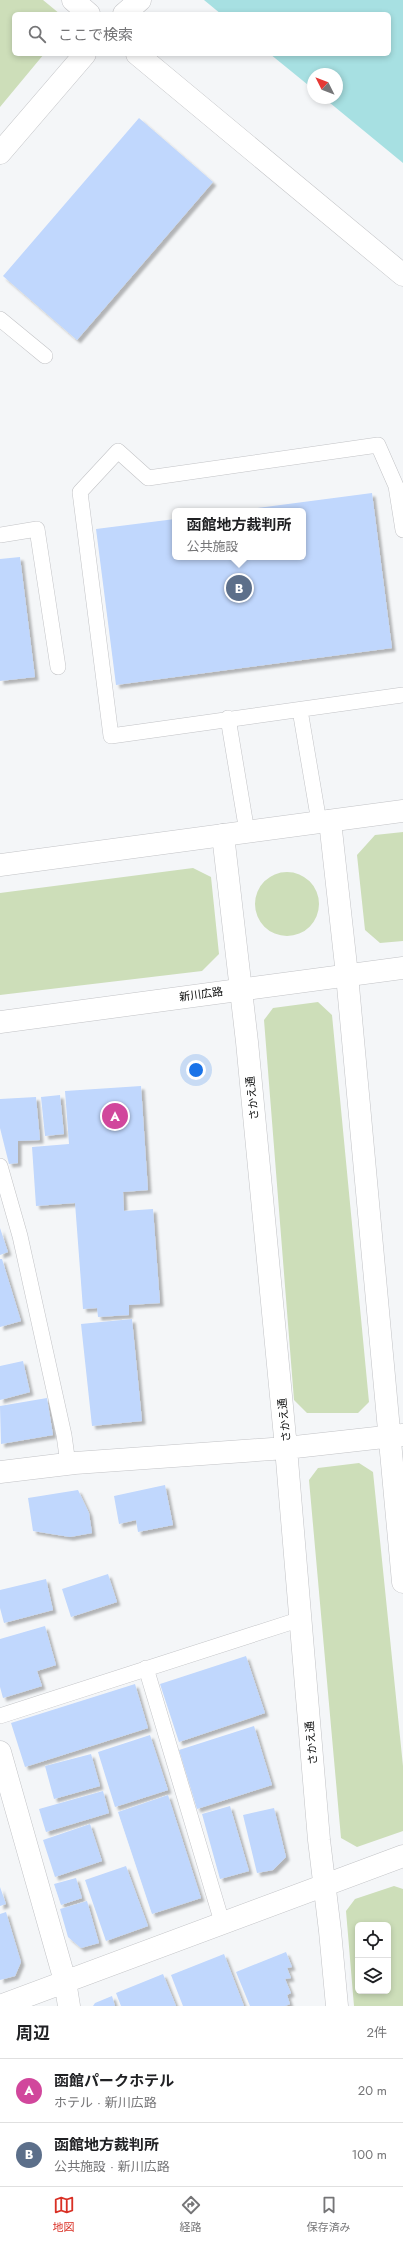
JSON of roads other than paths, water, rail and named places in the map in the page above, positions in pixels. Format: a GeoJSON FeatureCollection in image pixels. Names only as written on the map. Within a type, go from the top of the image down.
{"type":"FeatureCollection","features":[{"type":"Feature","properties":{"kind":"street"},"geometry":{"type":"LineString","coordinates":[[73,0],[87,12]]}},
{"type":"Feature","properties":{"kind":"street"},"geometry":{"type":"LineString","coordinates":[[126,12],[140,0]]}},
{"type":"Feature","properties":{"kind":"street"},"geometry":{"type":"LineString","coordinates":[[0,153],[83,56]]}},
{"type":"Feature","properties":{"kind":"street"},"geometry":{"type":"LineString","coordinates":[[139,56],[403,275]]}},
{"type":"Feature","properties":{"kind":"street"},"geometry":{"type":"LineString","coordinates":[[0,865],[403,811]]}},
{"type":"Feature","properties":{"kind":"street"},"geometry":{"type":"LineString","coordinates":[[324,821],[347,975],[397,1435],[403,1582]]}},
{"type":"Feature","properties":{"kind":"street","name":"さかえ通"},"geometry":{"type":"LineString","coordinates":[[223,835],[240,988],[286,1448],[324,1884],[337,2006]]}},
{"type":"Feature","properties":{"kind":"street","name":"新川広路"},"geometry":{"type":"LineString","coordinates":[[0,1022],[240,988],[403,968]]}},
{"type":"Feature","properties":{"kind":"street"},"geometry":{"type":"LineString","coordinates":[[0,1472],[68,1464],[286,1448],[397,1435]]}},
{"type":"Feature","properties":{"kind":"street"},"geometry":{"type":"LineString","coordinates":[[0,1753],[65,1981],[69,2006]]}},
{"type":"Feature","properties":{"kind":"street"},"geometry":{"type":"LineString","coordinates":[[0,2006],[324,1884],[403,1856]]}},
{"type":"Feature","properties":{"kind":"lane"},"geometry":{"type":"LineString","coordinates":[[0,319],[45,356]]}},
{"type":"Feature","properties":{"kind":"lane"},"geometry":{"type":"LineString","coordinates":[[403,530],[396,486],[378,445],[148,478],[118,451],[80,492],[111,736],[228,718],[300,710],[403,695]]}},
{"type":"Feature","properties":{"kind":"lane"},"geometry":{"type":"LineString","coordinates":[[0,535],[37,529],[58,667]]}},
{"type":"Feature","properties":{"kind":"lane"},"geometry":{"type":"LineString","coordinates":[[300,710],[324,821]]}},
{"type":"Feature","properties":{"kind":"lane"},"geometry":{"type":"LineString","coordinates":[[228,718],[247,832]]}},
{"type":"Feature","properties":{"kind":"lane"},"geometry":{"type":"LineString","coordinates":[[0,1166],[20,1236],[68,1464]]}},
{"type":"Feature","properties":{"kind":"lane"},"geometry":{"type":"LineString","coordinates":[[0,1716],[301,1619]]}},
{"type":"Feature","properties":{"kind":"lane"},"geometry":{"type":"LineString","coordinates":[[146,1668],[222,1922]]}},
{"type":"Feature","properties":{"kind":"water"},"geometry":{"type":"Polygon","coordinates":[[[204,0],[403,0],[403,163],[331,104],[343,104],[343,68],[307,68],[307,84],[272,56],[391,56],[391,12],[219,12],[204,0]]]}},
{"type":"Feature","properties":{"kind":"place","name":"函館地方裁判所"},"geometry":{"type":"Point","coordinates":[239,588]}},
{"type":"Feature","properties":{"kind":"place","name":"函館パークホテル"},"geometry":{"type":"Point","coordinates":[115,1116]}}]}
